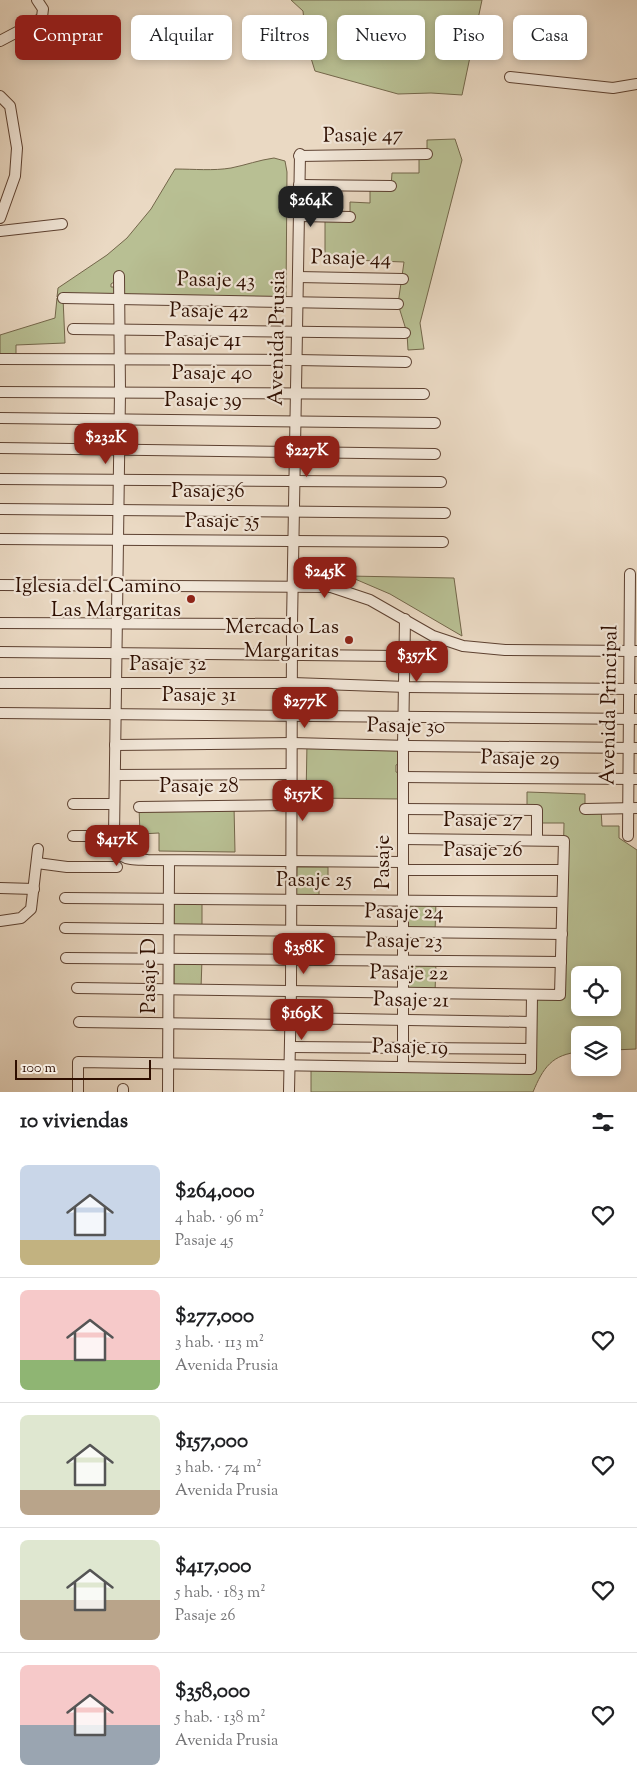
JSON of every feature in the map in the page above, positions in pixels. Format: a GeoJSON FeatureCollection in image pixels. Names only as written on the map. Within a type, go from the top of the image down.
{"type":"FeatureCollection","features":[{"type":"Feature","properties":{"kind":"street"},"geometry":{"type":"LineString","coordinates":[[0,41],[42,17],[43,9],[37,0]]}},
{"type":"Feature","properties":{"kind":"street"},"geometry":{"type":"LineString","coordinates":[[510,78],[613,88],[637,84]]}},
{"type":"Feature","properties":{"kind":"street"},"geometry":{"type":"LineString","coordinates":[[0,96],[10,106],[17,148],[15,176],[0,218]]}},
{"type":"Feature","properties":{"kind":"street","name":"Pasaje 47"},"geometry":{"type":"LineString","coordinates":[[300,155],[427,154]]}},
{"type":"Feature","properties":{"kind":"street","name":"Avenida Prusia"},"geometry":{"type":"LineString","coordinates":[[289,1092],[292,960],[292,624],[300,155]]}},
{"type":"Feature","properties":{"kind":"street"},"geometry":{"type":"LineString","coordinates":[[299,184],[391,186]]}},
{"type":"Feature","properties":{"kind":"street"},"geometry":{"type":"LineString","coordinates":[[299,216],[350,217]]}},
{"type":"Feature","properties":{"kind":"street"},"geometry":{"type":"LineString","coordinates":[[0,230],[62,224]]}},
{"type":"Feature","properties":{"kind":"street"},"geometry":{"type":"LineString","coordinates":[[73,836],[114,836],[120,419],[119,276]]}},
{"type":"Feature","properties":{"kind":"street","name":"Pasaje 44"},"geometry":{"type":"LineString","coordinates":[[298,277],[403,279]]}},
{"type":"Feature","properties":{"kind":"street","name":"Pasaje 43"},"geometry":{"type":"LineString","coordinates":[[63,298],[398,304]]}},
{"type":"Feature","properties":{"kind":"street","name":"Pasaje 42"},"geometry":{"type":"LineString","coordinates":[[72,329],[405,333]]}},
{"type":"Feature","properties":{"kind":"street","name":"Pasaje 41"},"geometry":{"type":"LineString","coordinates":[[0,359],[406,362]]}},
{"type":"Feature","properties":{"kind":"street","name":"Pasaje 40"},"geometry":{"type":"LineString","coordinates":[[0,392],[424,394]]}},
{"type":"Feature","properties":{"kind":"street","name":"Pasaje 39"},"geometry":{"type":"LineString","coordinates":[[0,418],[435,422]]}},
{"type":"Feature","properties":{"kind":"street"},"geometry":{"type":"LineString","coordinates":[[0,448],[435,454]]}},
{"type":"Feature","properties":{"kind":"street"},"geometry":{"type":"LineString","coordinates":[[0,479],[441,482]]}},
{"type":"Feature","properties":{"kind":"street","name":"Pasaje36"},"geometry":{"type":"LineString","coordinates":[[0,509],[445,513]]}},
{"type":"Feature","properties":{"kind":"street","name":"Pasaje 35"},"geometry":{"type":"LineString","coordinates":[[0,539],[443,542]]}},
{"type":"Feature","properties":{"kind":"street","name":"Avenida Principal"},"geometry":{"type":"LineString","coordinates":[[630,574],[634,651],[633,808],[631,833]]}},
{"type":"Feature","properties":{"kind":"street"},"geometry":{"type":"LineString","coordinates":[[0,584],[331,587],[370,600],[433,636],[463,646],[505,650],[634,651]]}},
{"type":"Feature","properties":{"kind":"street","name":"Pasaje"},"geometry":{"type":"LineString","coordinates":[[402,1067],[405,619]]}},
{"type":"Feature","properties":{"kind":"street"},"geometry":{"type":"LineString","coordinates":[[0,623],[292,624]]}},
{"type":"Feature","properties":{"kind":"street"},"geometry":{"type":"LineString","coordinates":[[0,652],[397,656]]}},
{"type":"Feature","properties":{"kind":"street","name":"Pasaje 32"},"geometry":{"type":"LineString","coordinates":[[0,683],[292,683],[404,687],[633,688]]}},
{"type":"Feature","properties":{"kind":"street","name":"Pasaje 31"},"geometry":{"type":"LineString","coordinates":[[0,713],[292,714],[633,719]]}},
{"type":"Feature","properties":{"kind":"street","name":"Pasaje 30"},"geometry":{"type":"LineString","coordinates":[[115,745],[292,743],[633,748]]}},
{"type":"Feature","properties":{"kind":"street"},"geometry":{"type":"LineString","coordinates":[[115,775],[291,774]]}},
{"type":"Feature","properties":{"kind":"street","name":"Pasaje 29"},"geometry":{"type":"LineString","coordinates":[[403,777],[633,779]]}},
{"type":"Feature","properties":{"kind":"street"},"geometry":{"type":"LineString","coordinates":[[73,804],[114,804]]}},
{"type":"Feature","properties":{"kind":"street","name":"Pasaje 28"},"geometry":{"type":"LineString","coordinates":[[139,807],[291,805]]}},
{"type":"Feature","properties":{"kind":"street"},"geometry":{"type":"LineString","coordinates":[[403,808],[537,810],[537,840]]}},
{"type":"Feature","properties":{"kind":"street"},"geometry":{"type":"LineString","coordinates":[[584,809],[633,808]]}},
{"type":"Feature","properties":{"kind":"street","name":"Pasaje 26"},"geometry":{"type":"LineString","coordinates":[[114,836],[116,850],[121,855],[130,859],[169,861],[291,861],[563,870]]}},
{"type":"Feature","properties":{"kind":"street","name":"Pasaje 27"},"geometry":{"type":"LineString","coordinates":[[403,839],[564,841],[563,870]]}},
{"type":"Feature","properties":{"kind":"street"},"geometry":{"type":"LineString","coordinates":[[0,921],[21,918],[31,909],[38,849]]}},
{"type":"Feature","properties":{"kind":"street","name":"Pasaje D"},"geometry":{"type":"LineString","coordinates":[[168,1092],[169,861]]}},
{"type":"Feature","properties":{"kind":"street"},"geometry":{"type":"LineString","coordinates":[[37,863],[67,867],[117,867]]}},
{"type":"Feature","properties":{"kind":"street"},"geometry":{"type":"LineString","coordinates":[[561,962],[563,870]]}},
{"type":"Feature","properties":{"kind":"street"},"geometry":{"type":"LineString","coordinates":[[0,888],[34,889]]}},
{"type":"Feature","properties":{"kind":"street","name":"Pasaje 25"},"geometry":{"type":"LineString","coordinates":[[65,898],[562,902]]}},
{"type":"Feature","properties":{"kind":"street","name":"Pasaje 24"},"geometry":{"type":"LineString","coordinates":[[65,928],[562,934]]}},
{"type":"Feature","properties":{"kind":"street","name":"Pasaje 23"},"geometry":{"type":"LineString","coordinates":[[66,958],[561,962]]}},
{"type":"Feature","properties":{"kind":"street","name":"Pasaje 22"},"geometry":{"type":"LineString","coordinates":[[77,988],[560,995],[561,962]]}},
{"type":"Feature","properties":{"kind":"street"},"geometry":{"type":"LineString","coordinates":[[290,1047],[531,1049],[532,995]]}},
{"type":"Feature","properties":{"kind":"street","name":"Pasaje 21"},"geometry":{"type":"LineString","coordinates":[[79,1022],[168,1023],[402,1020],[531,1022]]}},
{"type":"Feature","properties":{"kind":"street","name":"Pasaje 19"},"geometry":{"type":"LineString","coordinates":[[78,1092],[78,1062],[531,1068],[531,1049]]}},
{"type":"Feature","properties":{"kind":"green space"},"geometry":{"type":"Polygon","coordinates":[[[291,0],[482,0],[479,15],[435,15],[435,60],[469,60],[462,95],[431,93],[398,94],[315,71],[312,60],[327,60],[327,15],[303,15],[303,11],[291,0]]]}},
{"type":"Feature","properties":{"kind":"green space"},"geometry":{"type":"Polygon","coordinates":[[[455,139],[462,160],[420,323],[424,349],[408,350],[407,333],[398,304],[404,262],[325,259],[325,217],[350,217],[350,202],[370,203],[370,187],[391,187],[392,173],[419,173],[419,157],[427,157],[427,140],[455,139]]]}},
{"type":"Feature","properties":{"kind":"green space"},"geometry":{"type":"Polygon","coordinates":[[[274,158],[285,161],[287,172],[286,299],[123,297],[114,282],[111,284],[111,287],[115,287],[115,298],[57,297],[58,288],[107,255],[127,238],[151,209],[175,169],[224,169],[274,158]]]}},
{"type":"Feature","properties":{"kind":"green space"},"geometry":{"type":"Polygon","coordinates":[[[57,298],[63,298],[65,343],[16,345],[16,362],[0,362],[0,335],[55,318],[57,298]]]}},
{"type":"Feature","properties":{"kind":"green space"},"geometry":{"type":"Polygon","coordinates":[[[348,576],[454,578],[462,636],[390,594],[348,576]]]}},
{"type":"Feature","properties":{"kind":"green space"},"geometry":{"type":"Polygon","coordinates":[[[307,743],[403,746],[402,762],[396,765],[396,772],[401,774],[403,799],[306,798],[307,743]]]}},
{"type":"Feature","properties":{"kind":"green space"},"geometry":{"type":"Polygon","coordinates":[[[527,792],[585,794],[585,809],[601,809],[602,826],[619,826],[619,838],[637,850],[636,1049],[621,1050],[621,1026],[571,1026],[571,1053],[555,1059],[545,1069],[533,1092],[311,1092],[311,1067],[531,1067],[532,995],[560,995],[564,823],[537,823],[537,810],[527,810],[527,792]]]}},
{"type":"Feature","properties":{"kind":"green space"},"geometry":{"type":"Polygon","coordinates":[[[234,806],[235,852],[159,851],[159,833],[140,834],[139,807],[234,806]]]}},
{"type":"Feature","properties":{"kind":"green space"},"geometry":{"type":"Polygon","coordinates":[[[297,867],[328,867],[328,882],[319,882],[319,900],[296,900],[297,867]]]}},
{"type":"Feature","properties":{"kind":"green space"},"geometry":{"type":"Polygon","coordinates":[[[174,899],[202,899],[202,930],[174,929],[174,899]]]}},
{"type":"Feature","properties":{"kind":"green space"},"geometry":{"type":"Polygon","coordinates":[[[407,901],[436,901],[435,932],[407,932],[407,901]]]}},
{"type":"Feature","properties":{"kind":"green space"},"geometry":{"type":"Polygon","coordinates":[[[174,959],[202,959],[201,989],[174,989],[174,959]]]}},
{"type":"Feature","properties":{"kind":"green space"},"geometry":{"type":"Polygon","coordinates":[[[406,961],[436,961],[435,993],[405,992],[406,961]]]}},
{"type":"Feature","properties":{"kind":"place","name":"Iglesia del Camino Las Margaritas"},"geometry":{"type":"Point","coordinates":[191,599]}},
{"type":"Feature","properties":{"kind":"place","name":"Mercado Las Margaritas"},"geometry":{"type":"Point","coordinates":[349,640]}}]}
